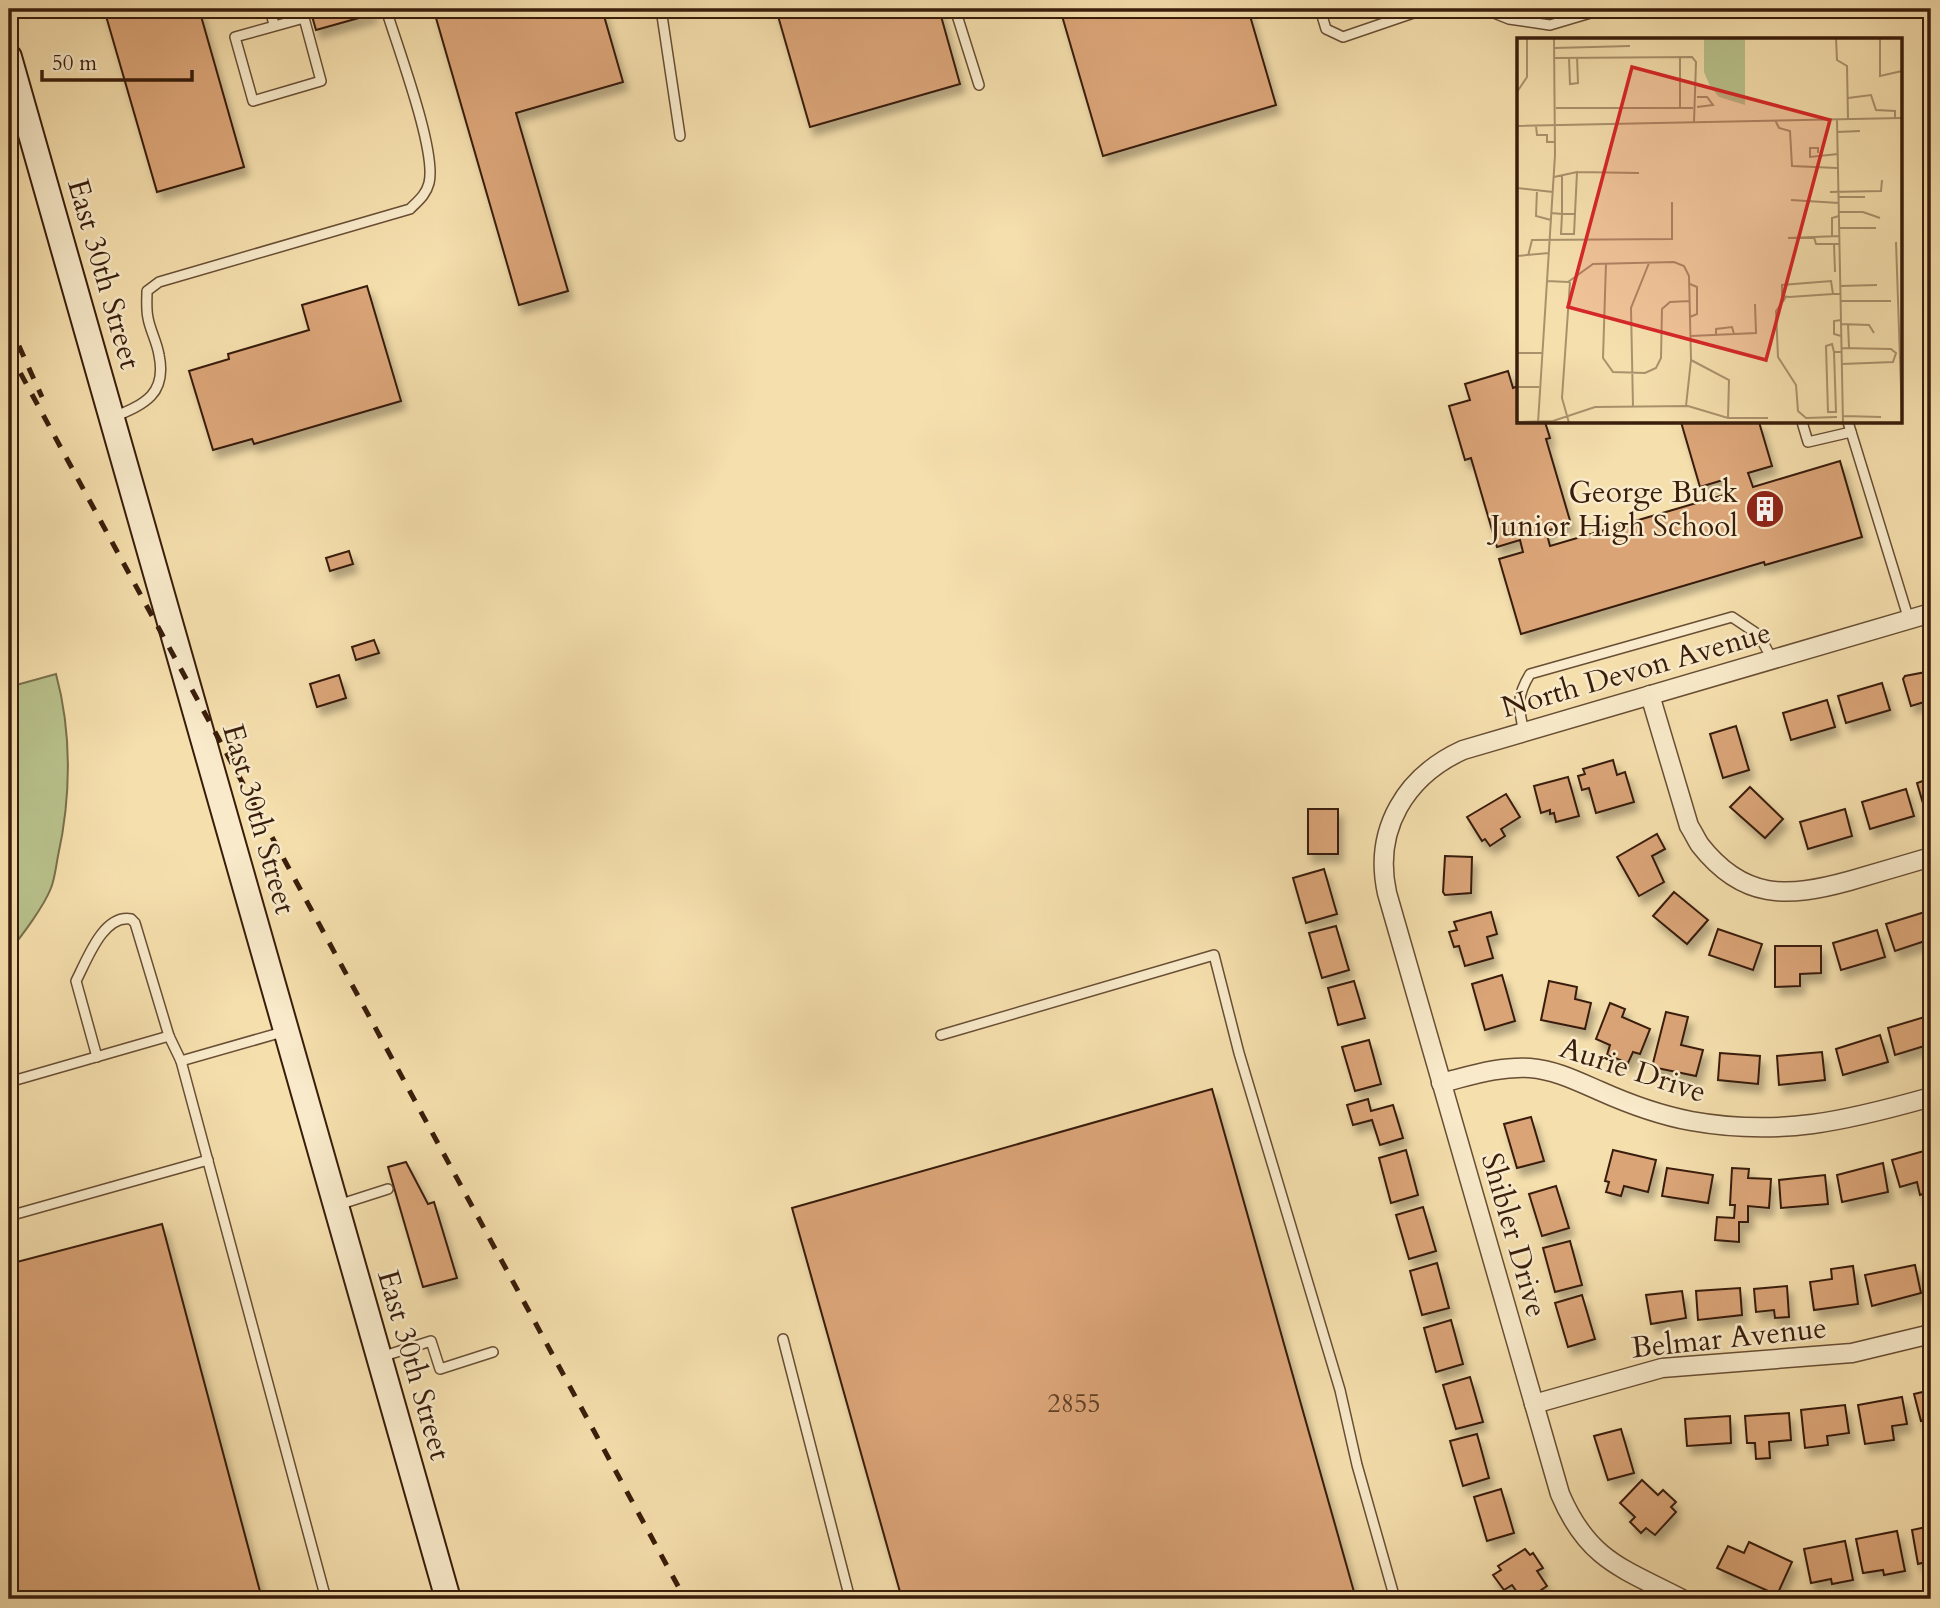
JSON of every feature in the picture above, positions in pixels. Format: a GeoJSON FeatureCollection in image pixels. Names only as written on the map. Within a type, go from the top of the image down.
{"type":"FeatureCollection","features":[{"type":"Feature","properties":{"kind":"main road","name":"East 30th Street"},"geometry":{"type":"LineString","coordinates":[[9,57],[448,1599]]}},
{"type":"Feature","properties":{"kind":"street","name":"North Devon Avenue"},"geometry":{"type":"LineString","coordinates":[[1390,829],[1405,796],[1430,769],[1463,750],[1931,613]]}},
{"type":"Feature","properties":{"kind":"street"},"geometry":{"type":"LineString","coordinates":[[1650,695],[1689,826],[1698,843],[1718,864],[1740,880],[1766,890],[1798,893],[1931,857]]}},
{"type":"Feature","properties":{"kind":"street","name":"Shibler Drive"},"geometry":{"type":"LineString","coordinates":[[1390,829],[1384,866],[1385,884],[1560,1494],[1582,1536],[1610,1562],[1682,1599]]}},
{"type":"Feature","properties":{"kind":"street","name":"Aurie Drive"},"geometry":{"type":"LineString","coordinates":[[1441,1083],[1500,1069],[1539,1069],[1574,1079],[1650,1111],[1687,1120],[1753,1128],[1800,1127],[1838,1122],[1931,1097]]}},
{"type":"Feature","properties":{"kind":"street","name":"Belmar Avenue"},"geometry":{"type":"LineString","coordinates":[[1534,1404],[1662,1368],[1852,1353],[1931,1334]]}},
{"type":"Feature","properties":{"kind":"lane"},"geometry":{"type":"LineString","coordinates":[[270,9],[274,25]]}},
{"type":"Feature","properties":{"kind":"lane"},"geometry":{"type":"LineString","coordinates":[[112,418],[140,406],[154,394],[161,375],[159,355],[148,317],[147,290],[159,282],[410,209],[424,195],[429,181],[429,153],[386,9]]}},
{"type":"Feature","properties":{"kind":"lane"},"geometry":{"type":"LineString","coordinates":[[661,9],[680,136]]}},
{"type":"Feature","properties":{"kind":"lane"},"geometry":{"type":"LineString","coordinates":[[955,9],[979,85]]}},
{"type":"Feature","properties":{"kind":"lane"},"geometry":{"type":"LineString","coordinates":[[1320,9],[1326,29],[1343,37],[1425,9]]}},
{"type":"Feature","properties":{"kind":"lane"},"geometry":{"type":"LineString","coordinates":[[1484,9],[1509,19],[1550,25],[1604,9]]}},
{"type":"Feature","properties":{"kind":"lane"},"geometry":{"type":"LineString","coordinates":[[304,18],[321,81],[253,101],[235,37],[274,25],[304,18]]}},
{"type":"Feature","properties":{"kind":"lane"},"geometry":{"type":"LineString","coordinates":[[1803,424],[1808,442],[1849,427],[1909,620]]}},
{"type":"Feature","properties":{"kind":"lane"},"geometry":{"type":"LineString","coordinates":[[1524,732],[1519,712],[1521,690],[1530,674],[1732,617],[1759,635],[1772,659]]}},
{"type":"Feature","properties":{"kind":"lane"},"geometry":{"type":"LineString","coordinates":[[97,1057],[76,981],[107,925],[123,917],[135,923],[169,1036],[181,1061],[326,1599]]}},
{"type":"Feature","properties":{"kind":"lane"},"geometry":{"type":"LineString","coordinates":[[942,1035],[1214,955],[1238,1053],[1340,1390],[1357,1465],[1395,1599]]}},
{"type":"Feature","properties":{"kind":"lane"},"geometry":{"type":"LineString","coordinates":[[181,1061],[286,1031]]}},
{"type":"Feature","properties":{"kind":"lane"},"geometry":{"type":"LineString","coordinates":[[9,1082],[169,1036]]}},
{"type":"Feature","properties":{"kind":"lane"},"geometry":{"type":"LineString","coordinates":[[9,1216],[208,1160]]}},
{"type":"Feature","properties":{"kind":"lane"},"geometry":{"type":"LineString","coordinates":[[336,1205],[388,1189]]}},
{"type":"Feature","properties":{"kind":"lane"},"geometry":{"type":"LineString","coordinates":[[783,1339],[850,1599]]}},
{"type":"Feature","properties":{"kind":"lane"},"geometry":{"type":"LineString","coordinates":[[379,1357],[431,1340],[440,1369],[493,1352]]}},
{"type":"Feature","properties":{"kind":"green space"},"geometry":{"type":"Polygon","coordinates":[[[56,674],[65,719],[68,765],[62,834],[54,880],[48,895],[9,951],[9,687],[56,674]]]}},
{"type":"Feature","properties":{"kind":"building"},"geometry":{"type":"Polygon","coordinates":[[[104,9],[199,9],[244,167],[157,192],[104,9]]]}},
{"type":"Feature","properties":{"kind":"building"},"geometry":{"type":"Polygon","coordinates":[[[310,9],[371,9],[373,14],[316,30],[310,9]]]}},
{"type":"Feature","properties":{"kind":"building"},"geometry":{"type":"Polygon","coordinates":[[[602,9],[623,82],[516,113],[568,291],[519,305],[434,11],[602,9]]]}},
{"type":"Feature","properties":{"kind":"building"},"geometry":{"type":"Polygon","coordinates":[[[776,9],[939,9],[960,84],[810,127],[776,9]]]}},
{"type":"Feature","properties":{"kind":"building"},"geometry":{"type":"Polygon","coordinates":[[[1060,9],[1248,9],[1276,105],[1103,156],[1060,9]]]}},
{"type":"Feature","properties":{"kind":"building"},"geometry":{"type":"Polygon","coordinates":[[[367,286],[401,401],[254,444],[252,439],[213,450],[189,371],[229,359],[228,354],[309,330],[302,305],[367,286]]]}},
{"type":"Feature","properties":{"kind":"building","name":"George Buck Junior High School"},"geometry":{"type":"Polygon","coordinates":[[[1508,371],[1513,388],[1517,386],[1517,424],[1546,424],[1550,438],[1546,439],[1571,524],[1546,531],[1550,546],[1727,494],[1723,480],[1700,487],[1682,424],[1760,424],[1772,466],[1748,473],[1753,487],[1840,461],[1862,537],[1765,565],[1764,562],[1521,634],[1499,559],[1523,552],[1520,540],[1497,547],[1471,458],[1465,460],[1449,406],[1470,400],[1465,384],[1508,371]]]}},
{"type":"Feature","properties":{"kind":"building"},"geometry":{"type":"Polygon","coordinates":[[[349,551],[353,564],[330,571],[326,558],[349,551]]]}},
{"type":"Feature","properties":{"kind":"building"},"geometry":{"type":"Polygon","coordinates":[[[374,640],[379,653],[356,660],[352,647],[374,640]]]}},
{"type":"Feature","properties":{"kind":"building"},"geometry":{"type":"Polygon","coordinates":[[[1931,671],[1931,700],[1911,706],[1903,679],[1905,676],[1931,671]]]}},
{"type":"Feature","properties":{"kind":"building"},"geometry":{"type":"Polygon","coordinates":[[[339,675],[346,698],[317,707],[310,684],[339,675]]]}},
{"type":"Feature","properties":{"kind":"building"},"geometry":{"type":"Polygon","coordinates":[[[1882,683],[1890,710],[1846,723],[1838,696],[1882,683]]]}},
{"type":"Feature","properties":{"kind":"building"},"geometry":{"type":"Polygon","coordinates":[[[1827,700],[1835,727],[1791,740],[1783,713],[1827,700]]]}},
{"type":"Feature","properties":{"kind":"building"},"geometry":{"type":"Polygon","coordinates":[[[1736,726],[1749,770],[1723,778],[1710,734],[1736,726]]]}},
{"type":"Feature","properties":{"kind":"building"},"geometry":{"type":"Polygon","coordinates":[[[1613,760],[1617,775],[1625,772],[1634,802],[1596,813],[1589,788],[1582,790],[1578,776],[1585,774],[1583,769],[1613,760]]]}},
{"type":"Feature","properties":{"kind":"building"},"geometry":{"type":"Polygon","coordinates":[[[1568,777],[1579,816],[1556,822],[1554,813],[1550,814],[1550,810],[1541,813],[1534,786],[1568,777]]]}},
{"type":"Feature","properties":{"kind":"building"},"geometry":{"type":"Polygon","coordinates":[[[1931,778],[1931,808],[1925,810],[1917,783],[1931,778]]]}},
{"type":"Feature","properties":{"kind":"building"},"geometry":{"type":"Polygon","coordinates":[[[1750,787],[1783,819],[1765,838],[1730,807],[1750,787]]]}},
{"type":"Feature","properties":{"kind":"building"},"geometry":{"type":"Polygon","coordinates":[[[1906,789],[1914,816],[1870,829],[1862,802],[1906,789]]]}},
{"type":"Feature","properties":{"kind":"building"},"geometry":{"type":"Polygon","coordinates":[[[1506,794],[1520,817],[1501,829],[1505,836],[1490,846],[1485,839],[1482,841],[1467,817],[1506,794]]]}},
{"type":"Feature","properties":{"kind":"building"},"geometry":{"type":"Polygon","coordinates":[[[1308,809],[1338,809],[1338,854],[1308,854],[1308,809]]]}},
{"type":"Feature","properties":{"kind":"building"},"geometry":{"type":"Polygon","coordinates":[[[1845,809],[1852,836],[1808,849],[1800,822],[1845,809]]]}},
{"type":"Feature","properties":{"kind":"building"},"geometry":{"type":"Polygon","coordinates":[[[1657,834],[1665,849],[1652,856],[1664,882],[1639,896],[1617,857],[1657,834]]]}},
{"type":"Feature","properties":{"kind":"building"},"geometry":{"type":"Polygon","coordinates":[[[1445,856],[1472,857],[1471,893],[1445,895],[1445,856]]]}},
{"type":"Feature","properties":{"kind":"building"},"geometry":{"type":"Polygon","coordinates":[[[1324,869],[1337,914],[1306,923],[1293,878],[1324,869]]]}},
{"type":"Feature","properties":{"kind":"building"},"geometry":{"type":"Polygon","coordinates":[[[1674,892],[1708,920],[1687,944],[1653,916],[1674,892]]]}},
{"type":"Feature","properties":{"kind":"building"},"geometry":{"type":"Polygon","coordinates":[[[1928,911],[1931,939],[1895,951],[1886,924],[1928,911]]]}},
{"type":"Feature","properties":{"kind":"building"},"geometry":{"type":"Polygon","coordinates":[[[1491,912],[1497,934],[1487,937],[1493,958],[1465,966],[1459,946],[1454,947],[1449,932],[1457,930],[1454,922],[1491,912]]]}},
{"type":"Feature","properties":{"kind":"building"},"geometry":{"type":"Polygon","coordinates":[[[1336,926],[1349,970],[1322,978],[1309,933],[1336,926]]]}},
{"type":"Feature","properties":{"kind":"building"},"geometry":{"type":"Polygon","coordinates":[[[1718,929],[1762,944],[1753,970],[1709,955],[1718,929]]]}},
{"type":"Feature","properties":{"kind":"building"},"geometry":{"type":"Polygon","coordinates":[[[1877,930],[1885,957],[1841,970],[1833,943],[1877,930]]]}},
{"type":"Feature","properties":{"kind":"building"},"geometry":{"type":"Polygon","coordinates":[[[1775,946],[1821,946],[1821,973],[1800,974],[1800,986],[1775,987],[1775,946]]]}},
{"type":"Feature","properties":{"kind":"building"},"geometry":{"type":"Polygon","coordinates":[[[1502,975],[1515,1021],[1485,1030],[1472,984],[1502,975]]]}},
{"type":"Feature","properties":{"kind":"building"},"geometry":{"type":"Polygon","coordinates":[[[1354,981],[1365,1018],[1338,1025],[1328,988],[1354,981]]]}},
{"type":"Feature","properties":{"kind":"building"},"geometry":{"type":"Polygon","coordinates":[[[1549,981],[1577,987],[1575,999],[1591,1003],[1585,1029],[1541,1020],[1549,981]]]}},
{"type":"Feature","properties":{"kind":"building"},"geometry":{"type":"Polygon","coordinates":[[[1610,1003],[1625,1009],[1622,1017],[1650,1029],[1640,1054],[1633,1052],[1628,1063],[1607,1055],[1610,1045],[1596,1039],[1610,1003]]]}},
{"type":"Feature","properties":{"kind":"building"},"geometry":{"type":"Polygon","coordinates":[[[1666,1012],[1688,1017],[1681,1045],[1703,1050],[1696,1076],[1652,1067],[1666,1012]]]}},
{"type":"Feature","properties":{"kind":"building"},"geometry":{"type":"Polygon","coordinates":[[[1931,1015],[1931,1044],[1895,1055],[1888,1028],[1931,1015]]]}},
{"type":"Feature","properties":{"kind":"building"},"geometry":{"type":"Polygon","coordinates":[[[1880,1035],[1888,1062],[1843,1075],[1836,1049],[1880,1035]]]}},
{"type":"Feature","properties":{"kind":"building"},"geometry":{"type":"Polygon","coordinates":[[[1369,1040],[1381,1084],[1355,1091],[1342,1047],[1369,1040]]]}},
{"type":"Feature","properties":{"kind":"building"},"geometry":{"type":"Polygon","coordinates":[[[1822,1052],[1825,1080],[1779,1085],[1777,1056],[1822,1052]]]}},
{"type":"Feature","properties":{"kind":"building"},"geometry":{"type":"Polygon","coordinates":[[[1720,1053],[1760,1056],[1758,1084],[1718,1080],[1720,1053]]]}},
{"type":"Feature","properties":{"kind":"building"},"geometry":{"type":"Polygon","coordinates":[[[1212,1089],[1356,1599],[902,1599],[792,1208],[1212,1089]]]}},
{"type":"Feature","properties":{"kind":"building"},"geometry":{"type":"Polygon","coordinates":[[[1368,1099],[1371,1111],[1393,1105],[1403,1138],[1380,1145],[1372,1120],[1353,1125],[1347,1105],[1368,1099]]]}},
{"type":"Feature","properties":{"kind":"building"},"geometry":{"type":"Polygon","coordinates":[[[1531,1117],[1544,1161],[1517,1168],[1504,1124],[1531,1117]]]}},
{"type":"Feature","properties":{"kind":"building"},"geometry":{"type":"Polygon","coordinates":[[[1931,1149],[1931,1191],[1920,1195],[1917,1182],[1900,1187],[1892,1160],[1931,1149]]]}},
{"type":"Feature","properties":{"kind":"building"},"geometry":{"type":"Polygon","coordinates":[[[1406,1150],[1418,1195],[1391,1203],[1379,1158],[1406,1150]]]}},
{"type":"Feature","properties":{"kind":"building"},"geometry":{"type":"Polygon","coordinates":[[[1613,1150],[1656,1160],[1648,1192],[1624,1186],[1621,1196],[1606,1192],[1609,1182],[1605,1181],[1613,1150]]]}},
{"type":"Feature","properties":{"kind":"building"},"geometry":{"type":"Polygon","coordinates":[[[406,1162],[428,1204],[434,1202],[457,1278],[423,1287],[388,1167],[406,1162]]]}},
{"type":"Feature","properties":{"kind":"building"},"geometry":{"type":"Polygon","coordinates":[[[1883,1163],[1888,1192],[1842,1202],[1837,1175],[1883,1163]]]}},
{"type":"Feature","properties":{"kind":"building"},"geometry":{"type":"Polygon","coordinates":[[[1667,1168],[1713,1175],[1708,1203],[1662,1196],[1667,1168]]]}},
{"type":"Feature","properties":{"kind":"building"},"geometry":{"type":"Polygon","coordinates":[[[1732,1168],[1749,1169],[1748,1178],[1771,1179],[1769,1208],[1748,1206],[1748,1222],[1739,1222],[1739,1242],[1715,1240],[1717,1217],[1734,1218],[1735,1205],[1730,1205],[1732,1168]]]}},
{"type":"Feature","properties":{"kind":"building"},"geometry":{"type":"Polygon","coordinates":[[[1825,1175],[1828,1204],[1781,1208],[1779,1180],[1825,1175]]]}},
{"type":"Feature","properties":{"kind":"building"},"geometry":{"type":"Polygon","coordinates":[[[1556,1186],[1569,1228],[1542,1236],[1529,1194],[1556,1186]]]}},
{"type":"Feature","properties":{"kind":"building"},"geometry":{"type":"Polygon","coordinates":[[[1423,1207],[1436,1251],[1409,1259],[1396,1215],[1423,1207]]]}},
{"type":"Feature","properties":{"kind":"building"},"geometry":{"type":"Polygon","coordinates":[[[162,1224],[262,1599],[9,1599],[9,1264],[162,1224]]]}},
{"type":"Feature","properties":{"kind":"building"},"geometry":{"type":"Polygon","coordinates":[[[1570,1241],[1582,1285],[1555,1292],[1543,1248],[1570,1241]]]}},
{"type":"Feature","properties":{"kind":"building"},"geometry":{"type":"Polygon","coordinates":[[[1437,1263],[1449,1308],[1422,1315],[1410,1271],[1437,1263]]]}},
{"type":"Feature","properties":{"kind":"building"},"geometry":{"type":"Polygon","coordinates":[[[1915,1265],[1921,1293],[1872,1306],[1865,1275],[1915,1265]]]}},
{"type":"Feature","properties":{"kind":"building"},"geometry":{"type":"Polygon","coordinates":[[[1853,1266],[1858,1304],[1814,1310],[1810,1282],[1832,1279],[1831,1269],[1853,1266]]]}},
{"type":"Feature","properties":{"kind":"building"},"geometry":{"type":"Polygon","coordinates":[[[1787,1286],[1789,1317],[1775,1318],[1774,1310],[1756,1312],[1754,1289],[1787,1286]]]}},
{"type":"Feature","properties":{"kind":"building"},"geometry":{"type":"Polygon","coordinates":[[[1740,1288],[1742,1315],[1698,1320],[1696,1291],[1740,1288]]]}},
{"type":"Feature","properties":{"kind":"building"},"geometry":{"type":"Polygon","coordinates":[[[1682,1291],[1686,1318],[1651,1324],[1646,1295],[1682,1291]]]}},
{"type":"Feature","properties":{"kind":"building"},"geometry":{"type":"Polygon","coordinates":[[[1582,1295],[1595,1339],[1568,1347],[1555,1303],[1582,1295]]]}},
{"type":"Feature","properties":{"kind":"building"},"geometry":{"type":"Polygon","coordinates":[[[1451,1320],[1463,1364],[1436,1372],[1424,1328],[1451,1320]]]}},
{"type":"Feature","properties":{"kind":"building"},"geometry":{"type":"Polygon","coordinates":[[[1470,1377],[1483,1422],[1456,1429],[1443,1385],[1470,1377]]]}},
{"type":"Feature","properties":{"kind":"building"},"geometry":{"type":"Polygon","coordinates":[[[1931,1390],[1931,1419],[1921,1421],[1914,1394],[1931,1390]]]}},
{"type":"Feature","properties":{"kind":"building"},"geometry":{"type":"Polygon","coordinates":[[[1902,1397],[1907,1424],[1892,1426],[1894,1440],[1865,1444],[1858,1405],[1902,1397]]]}},
{"type":"Feature","properties":{"kind":"building"},"geometry":{"type":"Polygon","coordinates":[[[1845,1405],[1849,1433],[1827,1436],[1828,1445],[1805,1448],[1801,1410],[1845,1405]]]}},
{"type":"Feature","properties":{"kind":"building"},"geometry":{"type":"Polygon","coordinates":[[[1789,1413],[1791,1440],[1769,1442],[1770,1458],[1756,1459],[1755,1443],[1747,1443],[1745,1416],[1789,1413]]]}},
{"type":"Feature","properties":{"kind":"building"},"geometry":{"type":"Polygon","coordinates":[[[1730,1416],[1731,1443],[1687,1446],[1685,1419],[1730,1416]]]}},
{"type":"Feature","properties":{"kind":"building"},"geometry":{"type":"Polygon","coordinates":[[[1621,1429],[1634,1473],[1608,1480],[1594,1436],[1621,1429]]]}},
{"type":"Feature","properties":{"kind":"building"},"geometry":{"type":"Polygon","coordinates":[[[1477,1434],[1489,1478],[1463,1486],[1450,1441],[1477,1434]]]}},
{"type":"Feature","properties":{"kind":"building"},"geometry":{"type":"Polygon","coordinates":[[[1642,1480],[1658,1495],[1663,1490],[1676,1502],[1671,1507],[1676,1512],[1655,1535],[1646,1528],[1641,1533],[1630,1522],[1635,1517],[1620,1503],[1642,1480]]]}},
{"type":"Feature","properties":{"kind":"building"},"geometry":{"type":"Polygon","coordinates":[[[1501,1489],[1514,1533],[1487,1541],[1474,1497],[1501,1489]]]}},
{"type":"Feature","properties":{"kind":"building"},"geometry":{"type":"Polygon","coordinates":[[[1931,1526],[1931,1564],[1930,1561],[1918,1564],[1912,1530],[1931,1526]]]}},
{"type":"Feature","properties":{"kind":"building"},"geometry":{"type":"Polygon","coordinates":[[[1897,1531],[1905,1571],[1884,1575],[1883,1570],[1863,1573],[1856,1539],[1897,1531]]]}},
{"type":"Feature","properties":{"kind":"building"},"geometry":{"type":"Polygon","coordinates":[[[1845,1541],[1853,1580],[1832,1584],[1831,1579],[1811,1583],[1804,1549],[1845,1541]]]}},
{"type":"Feature","properties":{"kind":"building"},"geometry":{"type":"Polygon","coordinates":[[[1749,1542],[1792,1562],[1777,1595],[1717,1568],[1728,1546],[1744,1553],[1749,1542]]]}},
{"type":"Feature","properties":{"kind":"building"},"geometry":{"type":"Polygon","coordinates":[[[1525,1549],[1530,1555],[1533,1553],[1543,1568],[1537,1571],[1547,1586],[1528,1599],[1522,1599],[1512,1585],[1504,1590],[1493,1575],[1501,1570],[1498,1566],[1525,1549]]]}},
{"type":"Feature","properties":{"kind":"railway"},"geometry":{"type":"LineString","coordinates":[[9,324],[42,397]]}},
{"type":"Feature","properties":{"kind":"railway"},"geometry":{"type":"LineString","coordinates":[[9,352],[685,1599]]}},
{"type":"Feature","properties":{"kind":"place","name":"George Buck Junior High School"},"geometry":{"type":"Point","coordinates":[1765,509]}}]}
